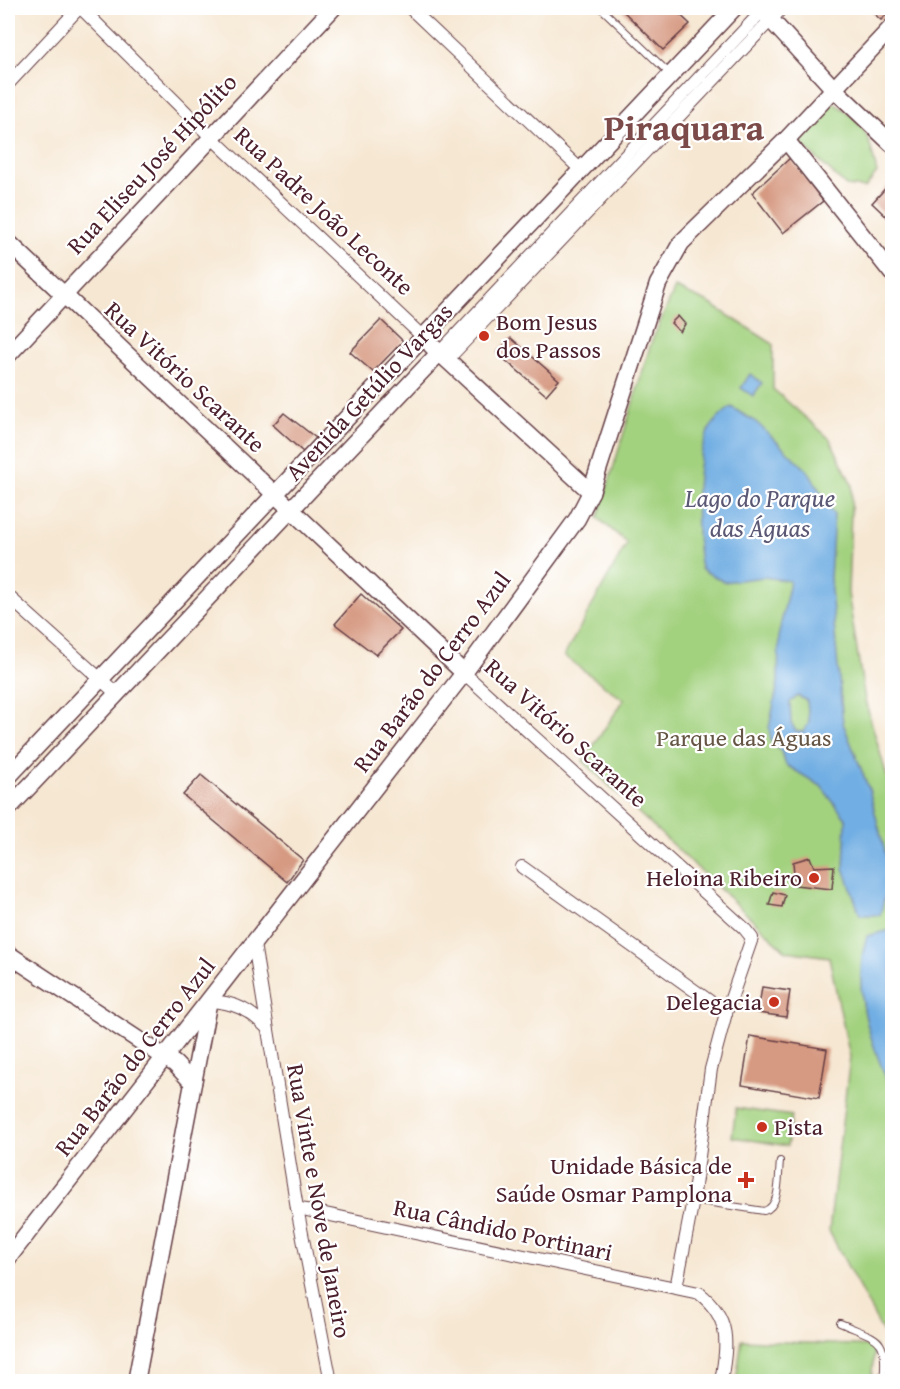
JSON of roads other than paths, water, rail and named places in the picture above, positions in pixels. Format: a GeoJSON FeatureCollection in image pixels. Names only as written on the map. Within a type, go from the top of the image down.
{"type":"FeatureCollection","features":[{"type":"Feature","properties":{"kind":"main road","name":"Rua Eliseu José Hipólito"},"geometry":{"type":"LineString","coordinates":[[8,355],[61,295],[333,8]]}},
{"type":"Feature","properties":{"kind":"main road","name":"Avenida Getúlio Vargas"},"geometry":{"type":"LineString","coordinates":[[8,777],[734,10]]}},
{"type":"Feature","properties":{"kind":"main road"},"geometry":{"type":"LineString","coordinates":[[762,11],[833,88],[892,144]]}},
{"type":"Feature","properties":{"kind":"main road","name":"Rua Barão do Cerro Azul"},"geometry":{"type":"LineString","coordinates":[[8,1258],[464,673],[577,519],[591,492],[658,284],[681,243],[786,140],[892,27]]}},
{"type":"Feature","properties":{"kind":"main road"},"geometry":{"type":"LineString","coordinates":[[786,140],[892,273]]}},
{"type":"Feature","properties":{"kind":"main road","name":"Rua Vitório Scarante"},"geometry":{"type":"LineString","coordinates":[[8,242],[61,295],[275,493],[464,673]]}},
{"type":"Feature","properties":{"kind":"main road","name":"Rua Padre João Leconte"},"geometry":{"type":"LineString","coordinates":[[423,337],[591,492]]}},
{"type":"Feature","properties":{"kind":"main road","name":"Avenida Getúlio Vargas"},"geometry":{"type":"LineString","coordinates":[[8,809],[291,509],[443,356]]}},
{"type":"Feature","properties":{"kind":"main road"},"geometry":{"type":"LineString","coordinates":[[8,954],[165,1058],[186,1074],[193,1083]]}},
{"type":"Feature","properties":{"kind":"main road"},"geometry":{"type":"LineString","coordinates":[[136,1382],[209,1001]]}},
{"type":"Feature","properties":{"kind":"street"},"geometry":{"type":"LineString","coordinates":[[8,84],[80,8]]}},
{"type":"Feature","properties":{"kind":"street","name":"Rua Padre João Leconte"},"geometry":{"type":"LineString","coordinates":[[80,8],[210,136],[423,337]]}},
{"type":"Feature","properties":{"kind":"street"},"geometry":{"type":"LineString","coordinates":[[410,8],[581,170]]}},
{"type":"Feature","properties":{"kind":"street","name":"Avenida Getúlio Vargas"},"geometry":{"type":"LineString","coordinates":[[443,356],[762,11],[783,8]]}},
{"type":"Feature","properties":{"kind":"street"},"geometry":{"type":"LineString","coordinates":[[8,596],[117,694]]}},
{"type":"Feature","properties":{"kind":"street","name":"Rua Vitório Scarante"},"geometry":{"type":"LineString","coordinates":[[464,673],[744,928],[752,938],[726,1012]]}},
{"type":"Feature","properties":{"kind":"street"},"geometry":{"type":"LineString","coordinates":[[522,867],[726,1012],[711,1069],[693,1200],[676,1288]]}},
{"type":"Feature","properties":{"kind":"street","name":"Rua Vinte e Nove de Janeiro"},"geometry":{"type":"LineString","coordinates":[[254,944],[297,1208],[331,1382]]}},
{"type":"Feature","properties":{"kind":"street"},"geometry":{"type":"LineString","coordinates":[[209,1001],[226,1002],[242,1007],[256,1016],[267,1028]]}},
{"type":"Feature","properties":{"kind":"street","name":"Rua Cândido Portinari"},"geometry":{"type":"LineString","coordinates":[[297,1208],[699,1293],[716,1309],[724,1330],[727,1347],[721,1382]]}},
{"type":"Feature","properties":{"kind":"lane"},"geometry":{"type":"LineString","coordinates":[[602,8],[670,75]]}},
{"type":"Feature","properties":{"kind":"lane"},"geometry":{"type":"LineString","coordinates":[[693,1200],[764,1211],[771,1209],[775,1204],[780,1161]]}},
{"type":"Feature","properties":{"kind":"lane"},"geometry":{"type":"LineString","coordinates":[[840,1323],[878,1339],[886,1357],[883,1382]]}},
{"type":"Feature","properties":{"kind":"water"},"geometry":{"type":"Polygon","coordinates":[[[750,374],[762,383],[753,396],[741,388],[750,374]]]}},
{"type":"Feature","properties":{"kind":"water","name":"Lago do Parque das Águas"},"geometry":{"type":"Polygon","coordinates":[[[731,407],[756,422],[808,471],[834,515],[830,578],[843,723],[869,789],[891,875],[880,915],[860,915],[844,868],[846,819],[821,786],[786,765],[781,751],[771,741],[769,728],[778,683],[779,633],[790,581],[764,577],[724,582],[701,569],[697,537],[700,460],[709,430],[716,420],[731,407]],[[798,696],[790,702],[791,723],[796,731],[803,732],[809,723],[807,701],[798,696]]]}},
{"type":"Feature","properties":{"kind":"water"},"geometry":{"type":"Polygon","coordinates":[[[891,930],[892,1092],[870,1036],[862,996],[861,976],[862,956],[867,936],[891,930]]]}},
{"type":"Feature","properties":{"kind":"place","name":"Bom Jesus dos Passos"},"geometry":{"type":"Point","coordinates":[484,336]}},
{"type":"Feature","properties":{"kind":"place","name":"Heloina Ribeiro"},"geometry":{"type":"Point","coordinates":[814,878]}},
{"type":"Feature","properties":{"kind":"place","name":"Delegacia"},"geometry":{"type":"Point","coordinates":[774,1002]}},
{"type":"Feature","properties":{"kind":"place","name":"Pista"},"geometry":{"type":"Point","coordinates":[762,1127]}},
{"type":"Feature","properties":{"kind":"place","name":"Unidade Básica de Saúde Osmar Pamplona"},"geometry":{"type":"Point","coordinates":[746,1180]}},
{"type":"Feature","properties":{"kind":"district","name":"Piraquara"},"geometry":{"type":"Point","coordinates":[684,127]}},
{"type":"Feature","properties":{"kind":"park label","name":"Parque das Águas"},"geometry":{"type":"Point","coordinates":[744,738]}}]}
